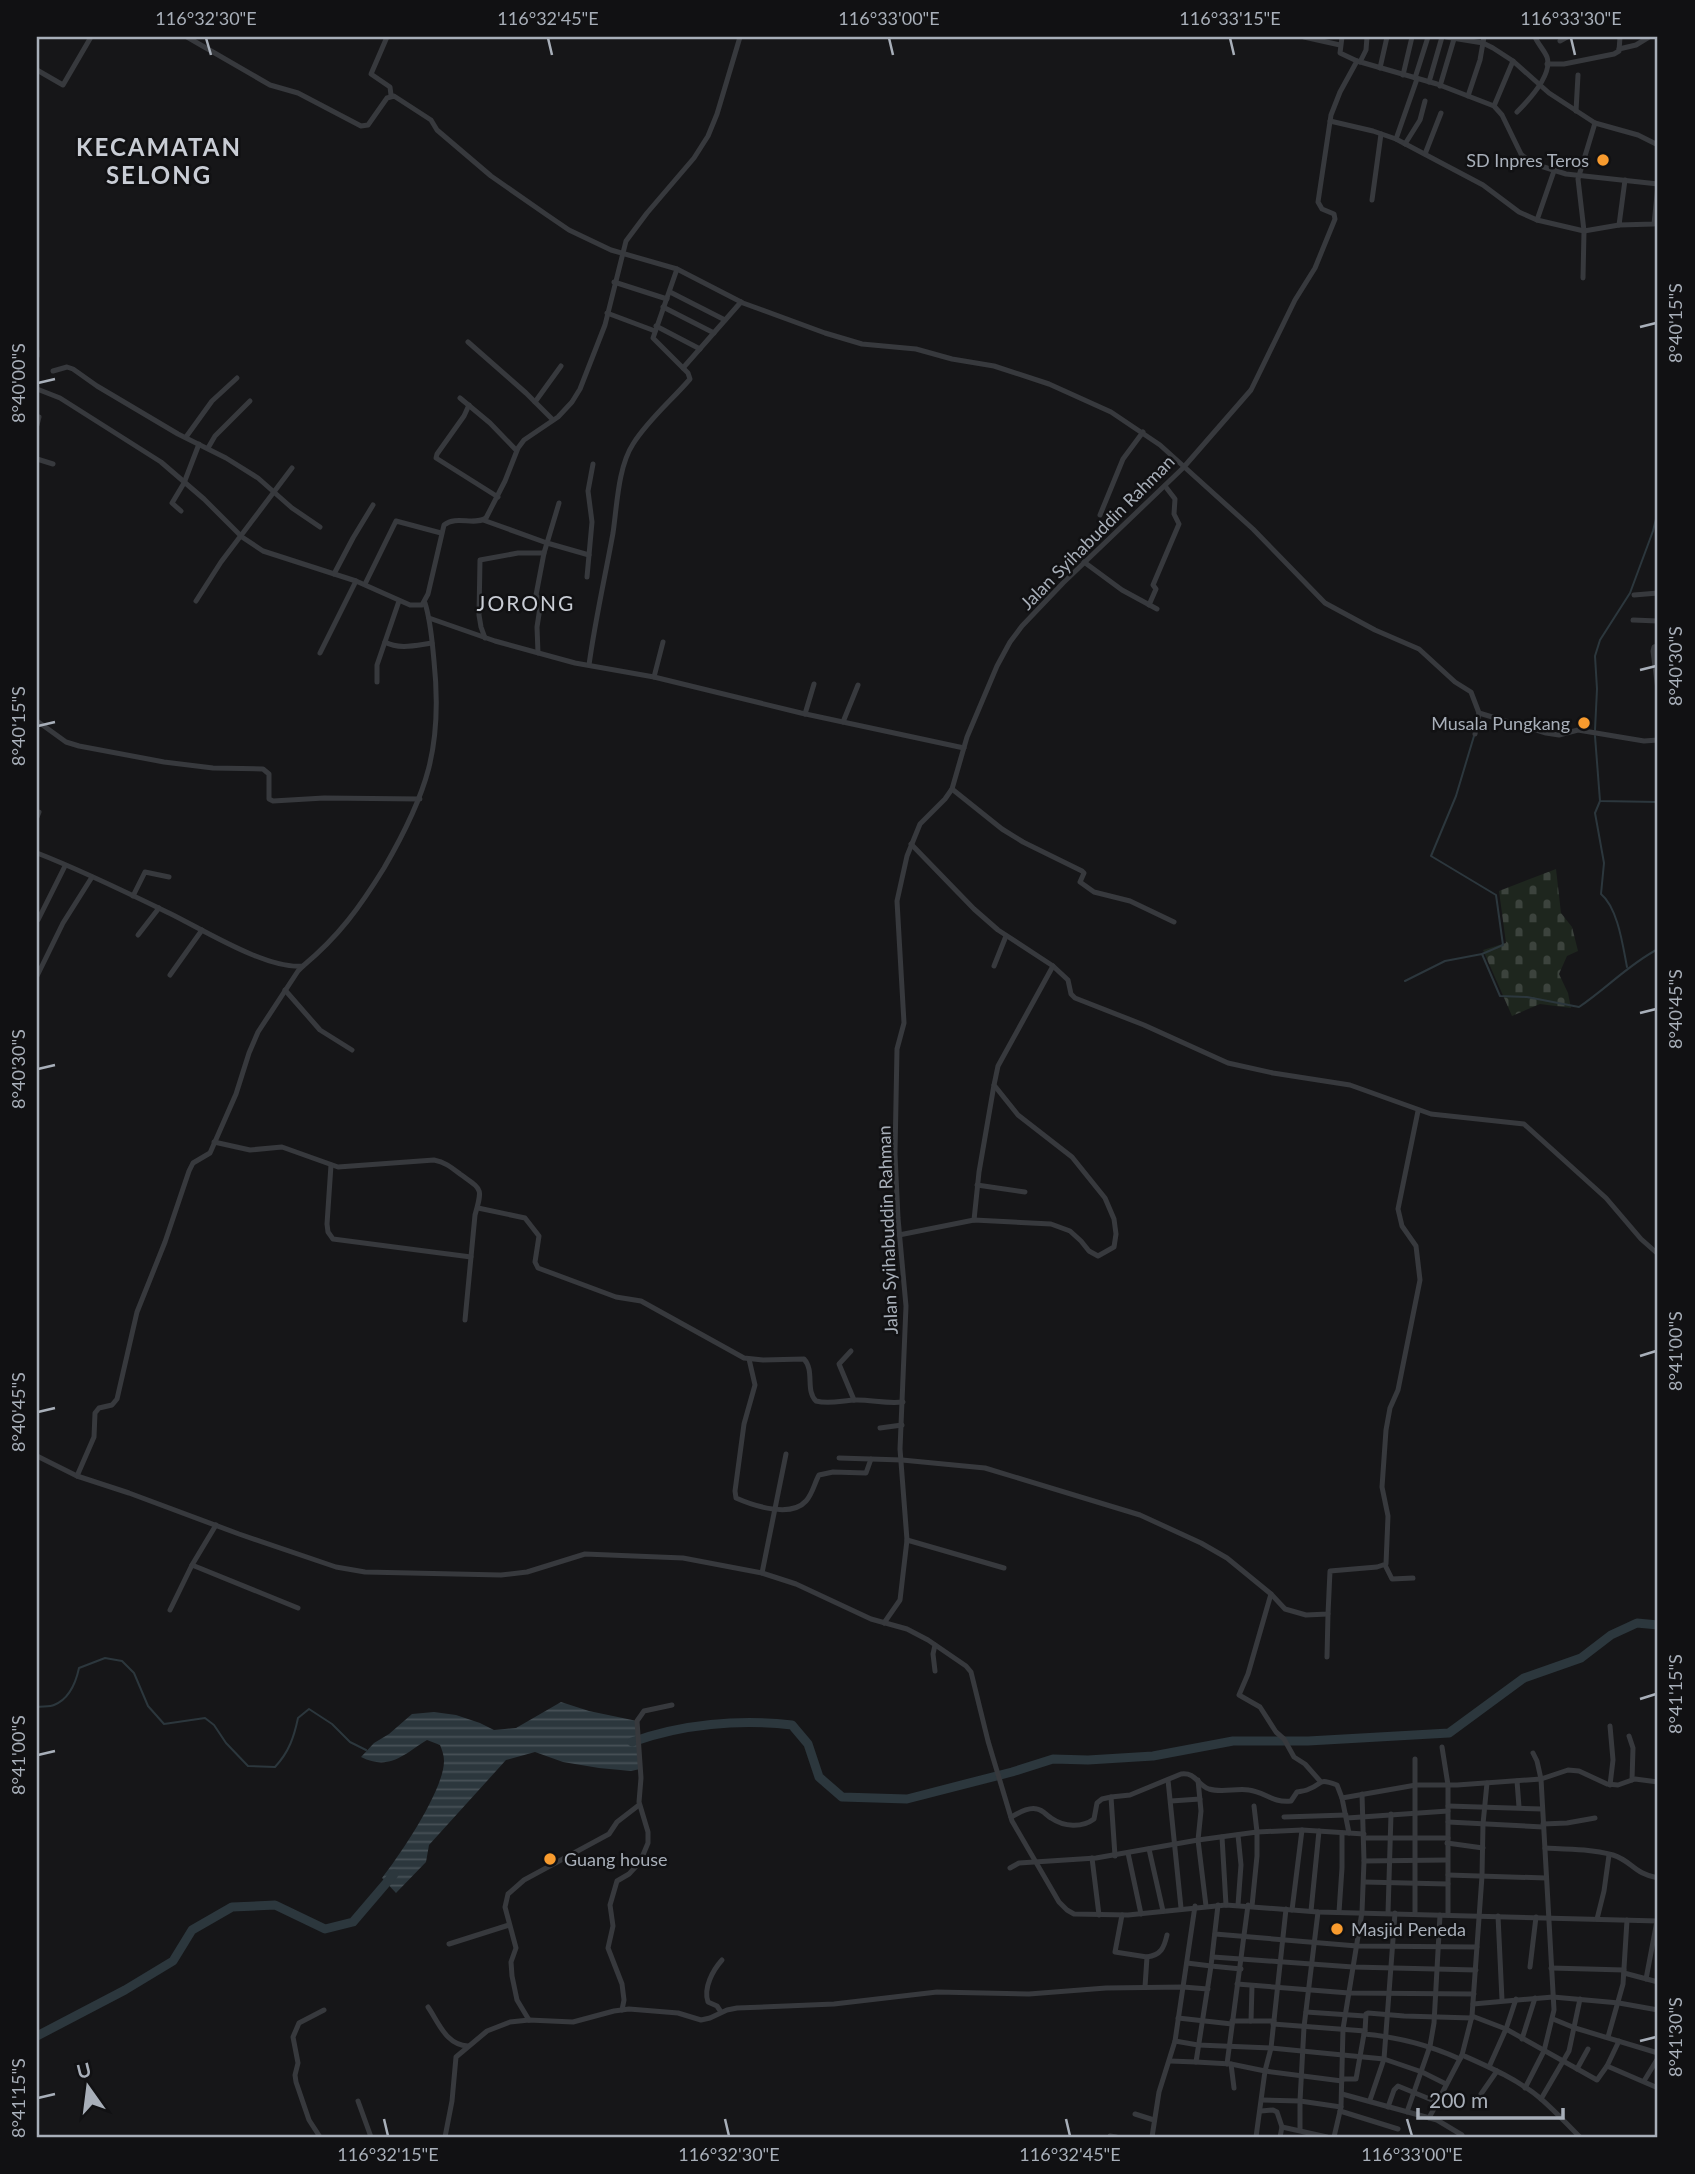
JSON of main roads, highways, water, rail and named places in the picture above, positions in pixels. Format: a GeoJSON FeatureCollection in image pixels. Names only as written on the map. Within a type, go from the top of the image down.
{"type":"FeatureCollection","features":[{"type":"Feature","properties":{"kind":"waterway"},"geometry":{"type":"LineString","coordinates":[[1595,730],[1595,656],[1600,640],[1630,593],[1658,511]]}},
{"type":"Feature","properties":{"kind":"waterway"},"geometry":{"type":"LineString","coordinates":[[1474,736],[1456,796],[1431,856],[1496,895],[1503,945],[1482,954]]}},
{"type":"Feature","properties":{"kind":"waterway"},"geometry":{"type":"LineString","coordinates":[[1595,736],[1600,801],[1658,802]]}},
{"type":"Feature","properties":{"kind":"waterway"},"geometry":{"type":"LineString","coordinates":[[1600,801],[1595,813],[1604,863],[1601,894],[1616,918],[1627,967]]}},
{"type":"Feature","properties":{"kind":"waterway"},"geometry":{"type":"LineString","coordinates":[[1405,981],[1445,961],[1482,954],[1500,996],[1527,997],[1579,1007],[1658,949]]}},
{"type":"Feature","properties":{"kind":"waterway"},"geometry":{"type":"LineString","coordinates":[[632,1742],[711,1724],[792,1725],[808,1744],[819,1777],[842,1797],[907,1799],[1053,1759],[1153,1756],[1233,1741],[1308,1741],[1449,1733],[1524,1678],[1581,1658],[1611,1635],[1637,1623],[1658,1625]]}},
{"type":"Feature","properties":{"kind":"waterway"},"geometry":{"type":"LineString","coordinates":[[37,1707],[52,1706],[64,1699],[79,1668],[105,1658],[122,1661],[134,1673],[148,1706],[164,1724],[205,1718],[248,1766],[275,1767],[290,1744],[298,1718],[309,1709],[332,1724],[350,1742],[366,1750]]}},
{"type":"Feature","properties":{"kind":"waterway"},"geometry":{"type":"LineString","coordinates":[[37,2036],[125,1990],[173,1961],[192,1930],[232,1907],[275,1905],[325,1929],[353,1922],[394,1874]]}},
{"type":"Feature","properties":{"kind":"place","name":"SD Inpres Teros"},"geometry":{"type":"Point","coordinates":[1603,160]}},
{"type":"Feature","properties":{"kind":"place","name":"Musala Pungkang"},"geometry":{"type":"Point","coordinates":[1584,723]}},
{"type":"Feature","properties":{"kind":"place","name":"Guang house"},"geometry":{"type":"Point","coordinates":[550,1859]}},
{"type":"Feature","properties":{"kind":"place","name":"Masjid Peneda"},"geometry":{"type":"Point","coordinates":[1337,1929]}},
{"type":"Feature","properties":{"kind":"district","name":"KECAMATAN SELONG"},"geometry":{"type":"Point","coordinates":[159,160]}},
{"type":"Feature","properties":{"kind":"district","name":"JORONG"},"geometry":{"type":"Point","coordinates":[526,602]}}]}
